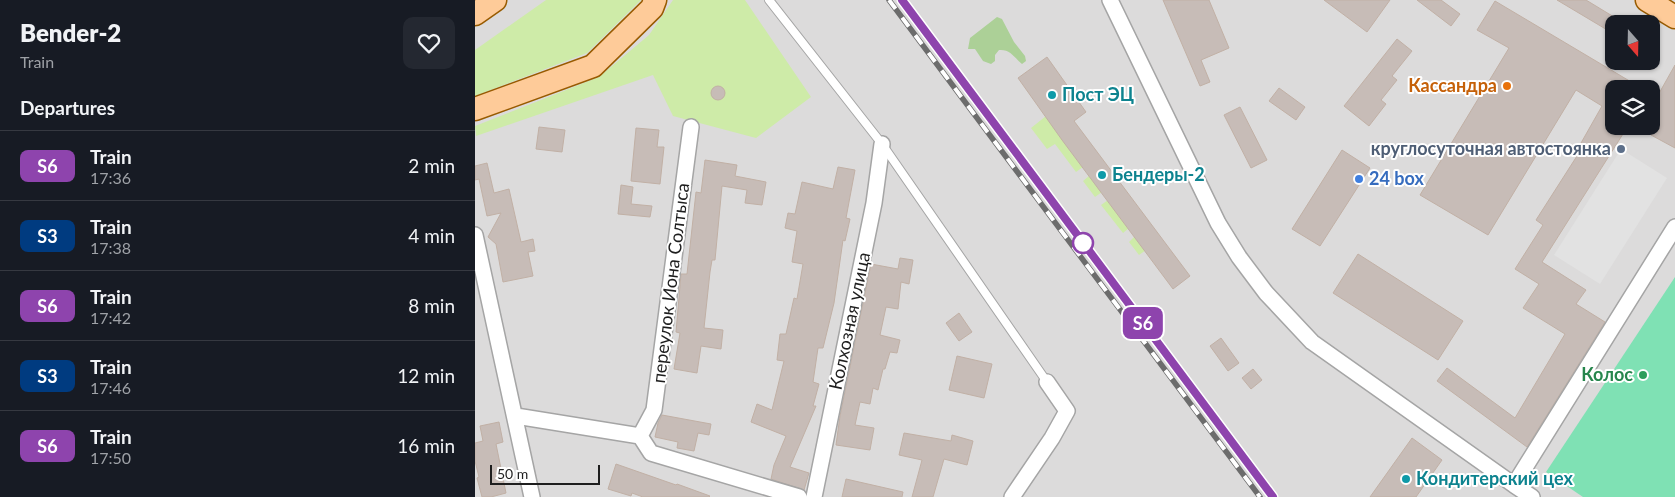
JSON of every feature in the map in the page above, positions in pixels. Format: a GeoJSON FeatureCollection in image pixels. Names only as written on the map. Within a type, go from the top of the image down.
{"type":"FeatureCollection","features":[{"type":"Feature","properties":{"kind":"main road"},"geometry":{"type":"LineString","coordinates":[[475,14],[495,0]]}},
{"type":"Feature","properties":{"kind":"main road"},"geometry":{"type":"LineString","coordinates":[[475,109],[593,66],[652,8],[655,0]]}},
{"type":"Feature","properties":{"kind":"main road"},"geometry":{"type":"LineString","coordinates":[[1647,0],[1675,17]]}},
{"type":"Feature","properties":{"kind":"street"},"geometry":{"type":"LineString","coordinates":[[1110,0],[1218,223],[1239,258],[1266,292],[1312,342],[1532,497]]}},
{"type":"Feature","properties":{"kind":"street","name":"переулок Иона Солтыса"},"geometry":{"type":"LineString","coordinates":[[640,436],[654,410],[691,127]]}},
{"type":"Feature","properties":{"kind":"street","name":"Колхозная улица"},"geometry":{"type":"LineString","coordinates":[[813,497],[874,203],[882,144]]}},
{"type":"Feature","properties":{"kind":"street"},"geometry":{"type":"LineString","coordinates":[[1514,485],[1675,227]]}},
{"type":"Feature","properties":{"kind":"street"},"geometry":{"type":"LineString","coordinates":[[475,235],[516,416],[532,497]]}},
{"type":"Feature","properties":{"kind":"street"},"geometry":{"type":"LineString","coordinates":[[1012,497],[1053,438],[1067,411],[1047,382]]}},
{"type":"Feature","properties":{"kind":"street"},"geometry":{"type":"LineString","coordinates":[[516,416],[640,436],[651,453],[799,497]]}},
{"type":"Feature","properties":{"kind":"lane"},"geometry":{"type":"LineString","coordinates":[[769,0],[882,144],[1047,382]]}},
{"type":"Feature","properties":{"kind":"shaded area"},"geometry":{"type":"Polygon","coordinates":[[[475,0],[1675,0],[1675,497],[475,497],[475,0]]]}},
{"type":"Feature","properties":{"kind":"shaded area"},"geometry":{"type":"Polygon","coordinates":[[[1621,149],[1667,178],[1600,284],[1554,255],[1621,149]]]}},
{"type":"Feature","properties":{"kind":"green space"},"geometry":{"type":"Polygon","coordinates":[[[546,0],[641,0],[587,53],[475,96],[475,50],[546,0]]]}},
{"type":"Feature","properties":{"kind":"green space"},"geometry":{"type":"Polygon","coordinates":[[[673,0],[745,0],[811,97],[756,138],[673,116],[653,75],[476,136],[475,126],[599,77],[649,35],[673,0]]]}},
{"type":"Feature","properties":{"kind":"green space"},"geometry":{"type":"Polygon","coordinates":[[[997,17],[1002,19],[1014,42],[1025,56],[1026,61],[1022,64],[1012,54],[1003,50],[999,50],[995,55],[995,61],[991,64],[983,61],[975,49],[968,49],[970,38],[997,17]]]}},
{"type":"Feature","properties":{"kind":"green space"},"geometry":{"type":"Polygon","coordinates":[[[1046,116],[1083,167],[1076,172],[1055,144],[1047,149],[1031,128],[1046,116]]]}},
{"type":"Feature","properties":{"kind":"green space"},"geometry":{"type":"Polygon","coordinates":[[[1089,176],[1102,192],[1095,197],[1083,181],[1089,176]]]}},
{"type":"Feature","properties":{"kind":"green space"},"geometry":{"type":"Polygon","coordinates":[[[1108,200],[1129,228],[1123,233],[1101,205],[1108,200]]]}},
{"type":"Feature","properties":{"kind":"green space"},"geometry":{"type":"Polygon","coordinates":[[[1135,236],[1146,250],[1139,255],[1129,242],[1135,236]]]}},
{"type":"Feature","properties":{"kind":"green space","name":"Колос"},"geometry":{"type":"Polygon","coordinates":[[[1675,277],[1675,497],[1583,497],[1546,472],[1675,277]]]}},
{"type":"Feature","properties":{"kind":"building"},"geometry":{"type":"Polygon","coordinates":[[[1163,0],[1209,0],[1229,48],[1201,60],[1210,82],[1200,86],[1163,0]]]}},
{"type":"Feature","properties":{"kind":"building"},"geometry":{"type":"Polygon","coordinates":[[[1324,0],[1390,0],[1367,32],[1324,0]]]}},
{"type":"Feature","properties":{"kind":"building"},"geometry":{"type":"Polygon","coordinates":[[[1417,0],[1441,0],[1460,14],[1451,26],[1417,0]]]}},
{"type":"Feature","properties":{"kind":"building"},"geometry":{"type":"Polygon","coordinates":[[[1557,0],[1586,0],[1611,15],[1605,15],[1605,29],[1557,0]]]}},
{"type":"Feature","properties":{"kind":"building"},"geometry":{"type":"Polygon","coordinates":[[[1495,1],[1605,66],[1605,70],[1611,70],[1628,80],[1605,80],[1605,135],[1622,135],[1542,262],[1586,290],[1576,304],[1605,322],[1527,447],[1437,381],[1447,368],[1515,418],[1565,334],[1523,308],[1539,284],[1515,269],[1543,225],[1536,220],[1584,145],[1581,143],[1602,106],[1576,90],[1488,235],[1420,195],[1509,48],[1477,30],[1495,1]]]}},
{"type":"Feature","properties":{"kind":"building"},"geometry":{"type":"Polygon","coordinates":[[[1397,39],[1412,51],[1392,76],[1397,80],[1381,100],[1386,104],[1369,126],[1344,106],[1397,39]]]}},
{"type":"Feature","properties":{"kind":"building"},"geometry":{"type":"Polygon","coordinates":[[[1047,57],[1086,112],[1074,121],[1190,276],[1173,289],[1018,78],[1047,57]]]}},
{"type":"Feature","properties":{"kind":"building"},"geometry":{"type":"Polygon","coordinates":[[[1675,65],[1675,148],[1651,135],[1660,135],[1660,92],[1675,65]]]}},
{"type":"Feature","properties":{"kind":"building"},"geometry":{"type":"Polygon","coordinates":[[[718,86],[723,88],[725,93],[723,98],[718,100],[713,98],[711,93],[713,88],[718,86]]]}},
{"type":"Feature","properties":{"kind":"building"},"geometry":{"type":"Polygon","coordinates":[[[1279,88],[1305,107],[1296,120],[1269,101],[1279,88]]]}},
{"type":"Feature","properties":{"kind":"building"},"geometry":{"type":"Polygon","coordinates":[[[1240,107],[1267,160],[1251,168],[1224,115],[1240,107]]]}},
{"type":"Feature","properties":{"kind":"building"},"geometry":{"type":"Polygon","coordinates":[[[539,127],[565,130],[562,152],[536,149],[539,127]]]}},
{"type":"Feature","properties":{"kind":"building"},"geometry":{"type":"Polygon","coordinates":[[[636,128],[659,130],[657,147],[664,147],[660,184],[631,181],[636,128]]]}},
{"type":"Feature","properties":{"kind":"building"},"geometry":{"type":"Polygon","coordinates":[[[1342,150],[1370,168],[1320,246],[1292,229],[1342,150]]]}},
{"type":"Feature","properties":{"kind":"building"},"geometry":{"type":"Polygon","coordinates":[[[705,160],[737,165],[735,176],[766,182],[762,205],[745,203],[747,190],[722,186],[715,260],[712,260],[710,272],[704,328],[723,330],[721,349],[701,346],[697,373],[674,369],[680,333],[676,332],[681,274],[687,274],[696,192],[701,193],[705,160]]]}},
{"type":"Feature","properties":{"kind":"building"},"geometry":{"type":"Polygon","coordinates":[[[487,163],[494,193],[509,189],[521,242],[533,239],[535,251],[528,252],[533,276],[503,282],[496,244],[488,237],[501,213],[487,216],[479,179],[475,180],[475,166],[487,163]]]}},
{"type":"Feature","properties":{"kind":"building"},"geometry":{"type":"Polygon","coordinates":[[[838,167],[855,170],[846,218],[850,219],[845,241],[843,240],[834,303],[823,348],[818,348],[813,382],[819,384],[813,406],[816,406],[790,467],[809,473],[804,490],[771,479],[774,465],[786,436],[751,422],[757,404],[772,410],[784,361],[777,360],[780,334],[786,334],[794,298],[797,299],[803,264],[792,262],[797,231],[785,228],[788,213],[795,214],[802,182],[833,189],[838,167]]]}},
{"type":"Feature","properties":{"kind":"building"},"geometry":{"type":"Polygon","coordinates":[[[621,185],[633,187],[631,204],[652,206],[650,217],[618,214],[621,185]]]}},
{"type":"Feature","properties":{"kind":"building"},"geometry":{"type":"Polygon","coordinates":[[[1358,254],[1463,321],[1438,360],[1333,293],[1358,254]]]}},
{"type":"Feature","properties":{"kind":"building"},"geometry":{"type":"Polygon","coordinates":[[[900,258],[913,260],[909,284],[901,282],[898,309],[886,307],[880,335],[900,340],[897,353],[890,352],[885,369],[883,369],[878,390],[873,388],[870,404],[860,402],[855,425],[874,428],[870,450],[836,445],[840,416],[871,264],[898,269],[900,258]]]}},
{"type":"Feature","properties":{"kind":"building"},"geometry":{"type":"Polygon","coordinates":[[[959,313],[972,332],[959,341],[946,323],[959,313]]]}},
{"type":"Feature","properties":{"kind":"building"},"geometry":{"type":"Polygon","coordinates":[[[1221,338],[1239,363],[1228,371],[1210,346],[1221,338]]]}},
{"type":"Feature","properties":{"kind":"building"},"geometry":{"type":"Polygon","coordinates":[[[957,356],[992,364],[984,398],[949,390],[957,356]]]}},
{"type":"Feature","properties":{"kind":"building"},"geometry":{"type":"Polygon","coordinates":[[[1253,369],[1262,380],[1251,389],[1242,378],[1253,369]]]}},
{"type":"Feature","properties":{"kind":"building"},"geometry":{"type":"Polygon","coordinates":[[[662,415],[711,424],[709,435],[698,433],[694,451],[677,448],[678,442],[655,437],[662,415]]]}},
{"type":"Feature","properties":{"kind":"building"},"geometry":{"type":"Polygon","coordinates":[[[499,422],[503,442],[496,444],[506,493],[482,497],[477,478],[479,477],[475,461],[475,443],[483,441],[480,426],[499,422]]]}},
{"type":"Feature","properties":{"kind":"building"},"geometry":{"type":"Polygon","coordinates":[[[904,433],[951,441],[952,435],[973,441],[967,465],[944,459],[933,497],[912,497],[922,460],[899,455],[904,433]]]}},
{"type":"Feature","properties":{"kind":"building","name":"Кондитерский цех"},"geometry":{"type":"Polygon","coordinates":[[[1412,438],[1442,460],[1416,497],[1370,497],[1412,438]]]}},
{"type":"Feature","properties":{"kind":"building"},"geometry":{"type":"Polygon","coordinates":[[[616,464],[710,496],[643,497],[632,493],[631,496],[608,489],[616,464]]]}},
{"type":"Feature","properties":{"kind":"building"},"geometry":{"type":"Polygon","coordinates":[[[846,479],[903,492],[902,497],[842,497],[846,479]]]}},
{"type":"Feature","properties":{"kind":"railway"},"geometry":{"type":"LineString","coordinates":[[889,0],[1260,497]]}},
{"type":"Feature","properties":{"kind":"railway"},"geometry":{"type":"LineString","coordinates":[[902,0],[1273,497]]}},
{"type":"Feature","properties":{"kind":"train","name":"S6"},"geometry":{"type":"LineString","coordinates":[[902,0],[1273,497]]}},
{"type":"Feature","properties":{"kind":"place","name":"Кассандра"},"geometry":{"type":"Point","coordinates":[1507,86]}},
{"type":"Feature","properties":{"kind":"place","name":"Пост ЭЦ"},"geometry":{"type":"Point","coordinates":[1052,95]}},
{"type":"Feature","properties":{"kind":"place","name":"круглосуточная автостоянка"},"geometry":{"type":"Point","coordinates":[1621,149]}},
{"type":"Feature","properties":{"kind":"place","name":"Бендеры-2"},"geometry":{"type":"Point","coordinates":[1102,175]}},
{"type":"Feature","properties":{"kind":"place","name":"24 box"},"geometry":{"type":"Point","coordinates":[1359,179]}},
{"type":"Feature","properties":{"kind":"place","name":"Колос"},"geometry":{"type":"Point","coordinates":[1643,375]}},
{"type":"Feature","properties":{"kind":"place","name":"Кондитерский цех"},"geometry":{"type":"Point","coordinates":[1406,479]}}]}
